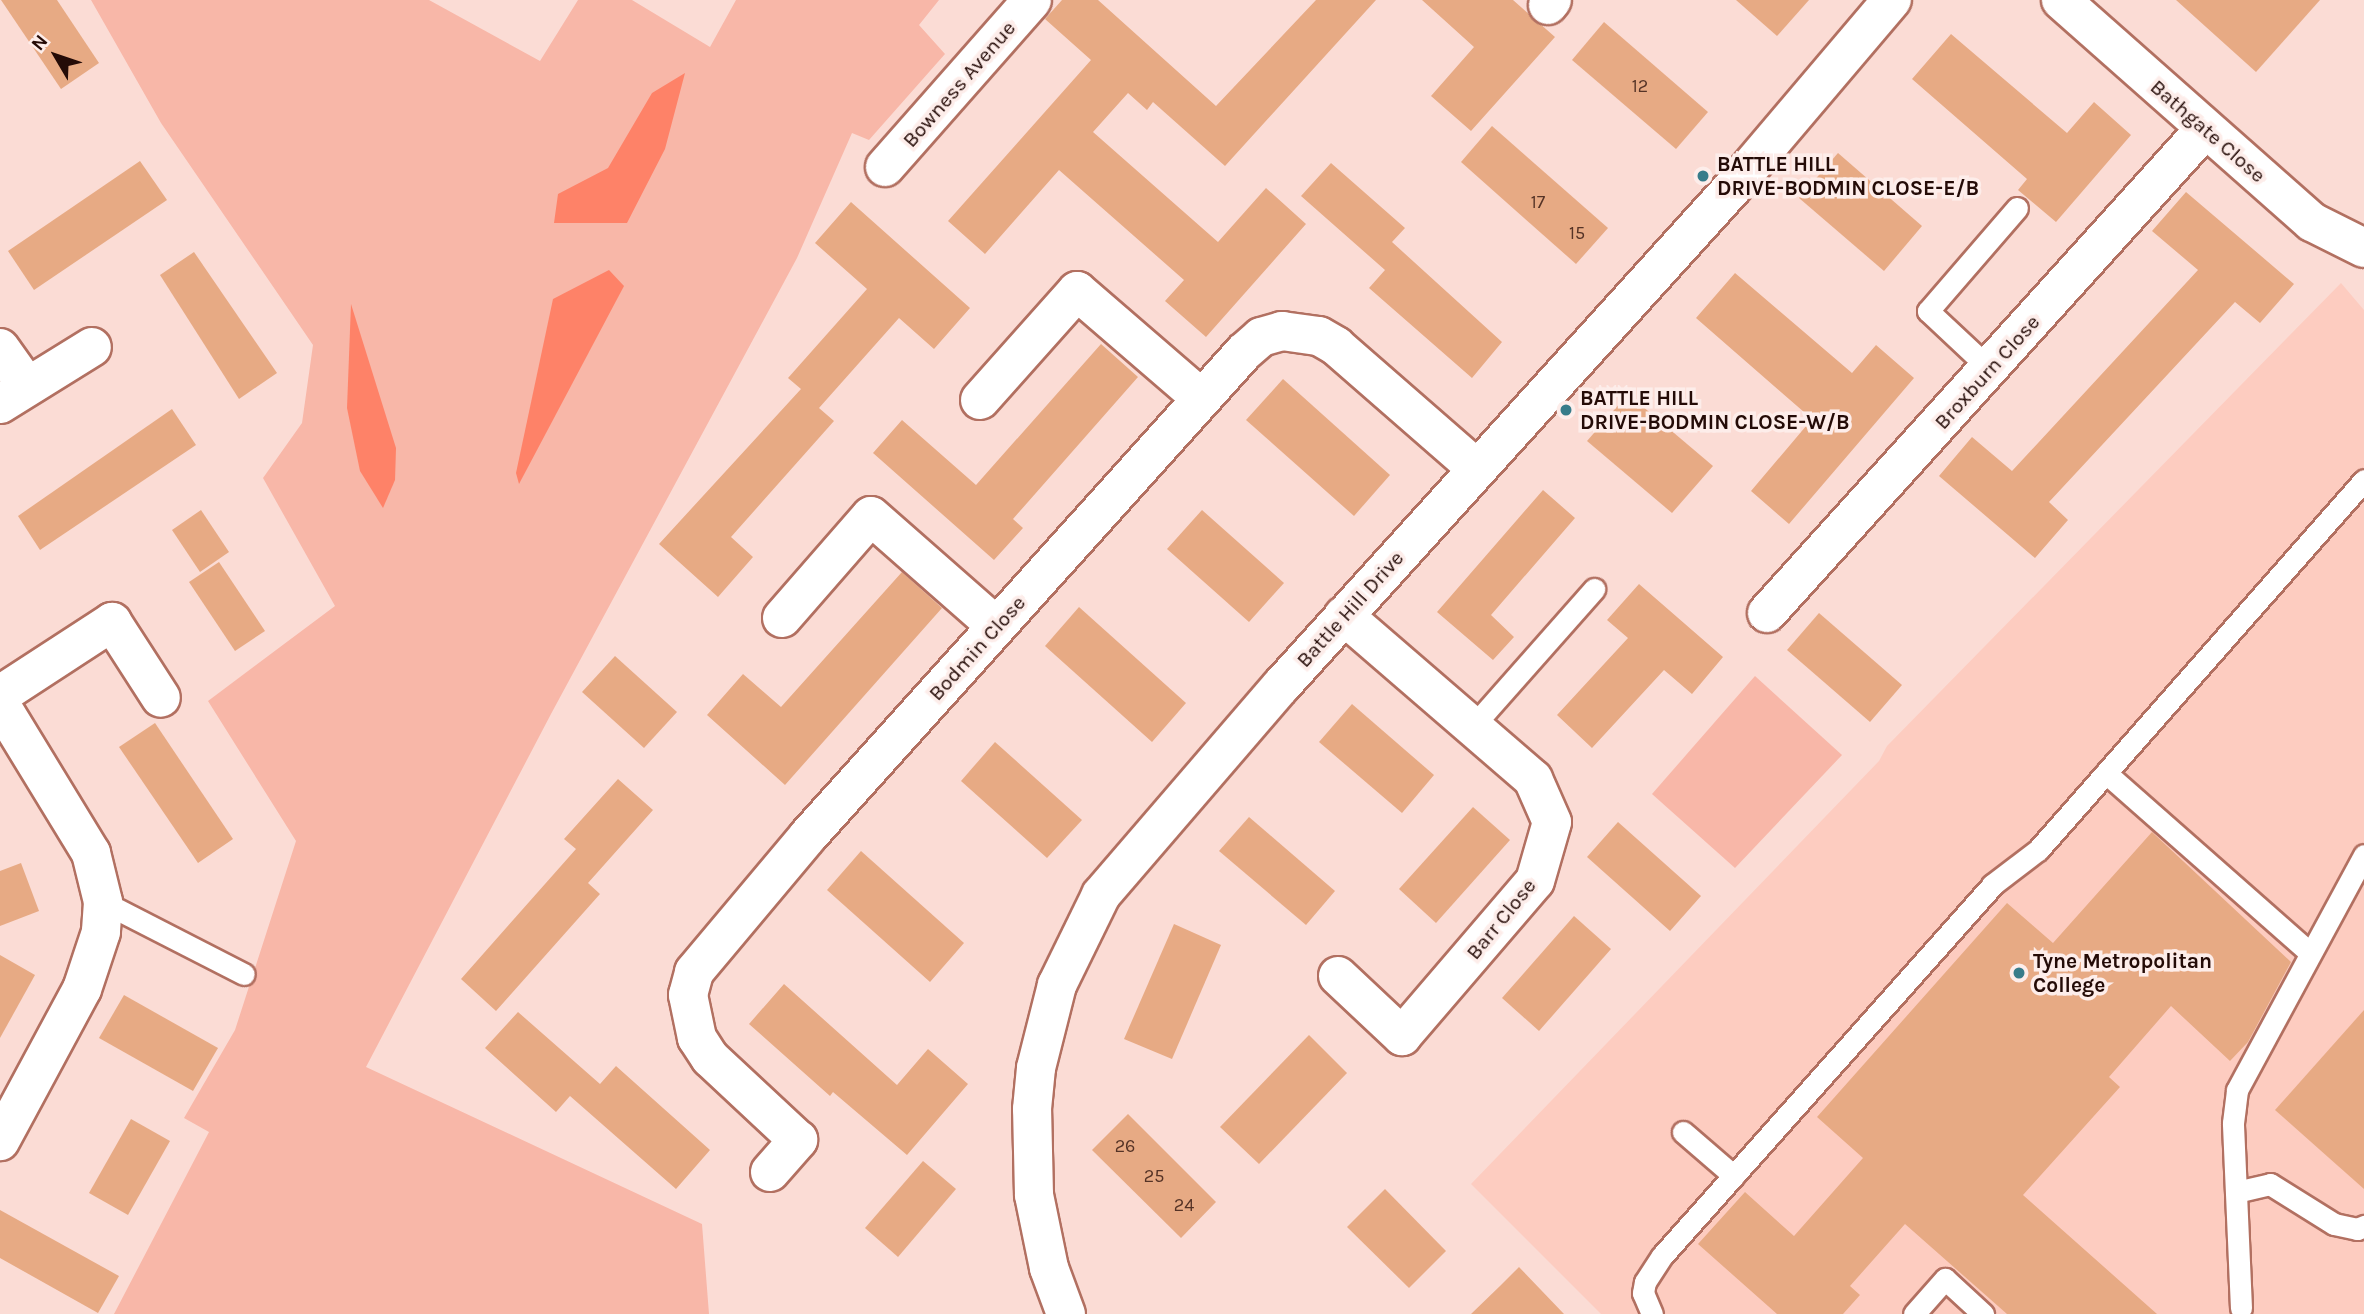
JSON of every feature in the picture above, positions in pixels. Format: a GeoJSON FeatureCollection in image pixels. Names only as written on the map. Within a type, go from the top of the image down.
{"type":"FeatureCollection","features":[{"type":"Feature","properties":{"kind":"street","name":"Bowness Avenue"},"geometry":{"type":"LineString","coordinates":[[885,167],[1032,0]]}},
{"type":"Feature","properties":{"kind":"street","name":"Battle Hill Drive"},"geometry":{"type":"LineString","coordinates":[[1066,1314],[1041,1236],[1031,1153],[1036,1068],[1057,985],[1078,935],[1126,862],[1476,468],[1734,187],[1892,0]]}},
{"type":"Feature","properties":{"kind":"street","name":"Bathgate Close"},"geometry":{"type":"LineString","coordinates":[[2061,0],[2312,222],[2364,248]]}},
{"type":"Feature","properties":{"kind":"street","name":"Broxburn Close"},"geometry":{"type":"LineString","coordinates":[[1767,613],[2205,129]]}},
{"type":"Feature","properties":{"kind":"street"},"geometry":{"type":"LineString","coordinates":[[980,400],[1077,291],[1201,398]]}},
{"type":"Feature","properties":{"kind":"street","name":"Bodmin Close"},"geometry":{"type":"LineString","coordinates":[[770,1172],[799,1140],[710,1058],[697,1038],[688,995],[694,972],[705,954],[996,626],[1201,398],[1261,337],[1299,331],[1336,346],[1476,468]]}},
{"type":"Feature","properties":{"kind":"street"},"geometry":{"type":"LineString","coordinates":[[0,348],[14,395],[92,347]]}},
{"type":"Feature","properties":{"kind":"street"},"geometry":{"type":"LineString","coordinates":[[782,618],[871,516],[996,626]]}},
{"type":"Feature","properties":{"kind":"street","name":"Barr Close"},"geometry":{"type":"LineString","coordinates":[[1338,976],[1402,1036],[1535,881],[1552,822],[1544,797],[1533,779],[1344,616]]}},
{"type":"Feature","properties":{"kind":"street"},"geometry":{"type":"LineString","coordinates":[[0,695],[112,622],[162,698]]}},
{"type":"Feature","properties":{"kind":"street"},"geometry":{"type":"LineString","coordinates":[[0,704],[85,841],[103,902],[101,932],[82,989],[0,1141]]}},
{"type":"Feature","properties":{"kind":"lane"},"geometry":{"type":"LineString","coordinates":[[1990,369],[1928,311],[2017,208]]}},
{"type":"Feature","properties":{"kind":"lane"},"geometry":{"type":"LineString","coordinates":[[1652,1314],[1643,1293],[1645,1282],[1734,1176],[1992,885],[2038,850],[2364,480]]}},
{"type":"Feature","properties":{"kind":"lane"},"geometry":{"type":"LineString","coordinates":[[1473,726],[1594,589]]}},
{"type":"Feature","properties":{"kind":"lane"},"geometry":{"type":"LineString","coordinates":[[2106,773],[2310,953]]}},
{"type":"Feature","properties":{"kind":"lane"},"geometry":{"type":"LineString","coordinates":[[2241,1308],[2233,1123],[2237,1090],[2364,855]]}},
{"type":"Feature","properties":{"kind":"lane"},"geometry":{"type":"LineString","coordinates":[[103,902],[244,974]]}},
{"type":"Feature","properties":{"kind":"lane"},"geometry":{"type":"LineString","coordinates":[[1683,1132],[1734,1176]]}},
{"type":"Feature","properties":{"kind":"lane"},"geometry":{"type":"LineString","coordinates":[[2236,1192],[2270,1184],[2334,1224],[2357,1229],[2364,1226]]}},
{"type":"Feature","properties":{"kind":"lane"},"geometry":{"type":"LineString","coordinates":[[1914,1314],[1945,1279],[1983,1314]]}},
{"type":"Feature","properties":{"kind":"shaded area"},"geometry":{"type":"Polygon","coordinates":[[[91,0],[429,0],[540,61],[578,0],[632,0],[710,47],[736,0],[939,0],[919,25],[945,54],[869,140],[852,133],[797,258],[551,714],[366,1067],[702,1224],[709,1314],[114,1314],[209,1132],[184,1118],[235,1030],[296,841],[208,701],[335,606],[263,478],[302,423],[313,345],[161,123],[91,0]]]}},
{"type":"Feature","properties":{"kind":"shaded area"},"geometry":{"type":"Polygon","coordinates":[[[685,73],[665,149],[627,223],[554,223],[558,194],[608,168],[652,93],[685,73]]]}},
{"type":"Feature","properties":{"kind":"shaded area"},"geometry":{"type":"Polygon","coordinates":[[[609,270],[624,286],[519,484],[516,473],[553,299],[609,270]]]}},
{"type":"Feature","properties":{"kind":"shaded area","name":"Tyne Metropolitan College"},"geometry":{"type":"Polygon","coordinates":[[[2341,283],[2364,310],[2364,1314],[1601,1314],[1471,1184],[1879,761],[1887,746],[2341,283]]]}},
{"type":"Feature","properties":{"kind":"shaded area"},"geometry":{"type":"Polygon","coordinates":[[[351,304],[396,448],[395,480],[383,508],[360,471],[347,408],[351,304]]]}},
{"type":"Feature","properties":{"kind":"shaded area"},"geometry":{"type":"Polygon","coordinates":[[[1755,676],[1842,755],[1735,868],[1652,794],[1755,676]]]}},
{"type":"Feature","properties":{"kind":"building"},"geometry":{"type":"Polygon","coordinates":[[[1,0],[57,0],[99,63],[61,89],[1,0]]]}},
{"type":"Feature","properties":{"kind":"building"},"geometry":{"type":"Polygon","coordinates":[[[1062,0],[1098,0],[1216,106],[1316,0],[1376,0],[1225,166],[1153,102],[1147,110],[1128,93],[1093,132],[1218,242],[1266,188],[1306,224],[1206,337],[1165,301],[1184,280],[1059,170],[985,254],[948,221],[1091,60],[1045,19],[1062,0]]]}},
{"type":"Feature","properties":{"kind":"building"},"geometry":{"type":"Polygon","coordinates":[[[1422,0],[1513,0],[1555,37],[1471,131],[1431,96],[1474,47],[1422,0]]]}},
{"type":"Feature","properties":{"kind":"building"},"geometry":{"type":"Polygon","coordinates":[[[1736,0],[1809,0],[1777,36],[1736,0]]]}},
{"type":"Feature","properties":{"kind":"building"},"geometry":{"type":"Polygon","coordinates":[[[2176,0],[2320,0],[2256,72],[2176,0]]]}},
{"type":"Feature","properties":{"kind":"building"},"geometry":{"type":"Polygon","coordinates":[[[1604,22],[1708,112],[1676,149],[1572,60],[1604,22]]]}},
{"type":"Feature","properties":{"kind":"building"},"geometry":{"type":"Polygon","coordinates":[[[1951,34],[2067,133],[2094,102],[2131,135],[2056,222],[2018,190],[2027,179],[1912,79],[1951,34]]]}},
{"type":"Feature","properties":{"kind":"building"},"geometry":{"type":"Polygon","coordinates":[[[1492,126],[1608,228],[1576,264],[1461,162],[1492,126]]]}},
{"type":"Feature","properties":{"kind":"building"},"geometry":{"type":"Polygon","coordinates":[[[1838,153],[1922,226],[1884,271],[1799,198],[1838,153]]]}},
{"type":"Feature","properties":{"kind":"building"},"geometry":{"type":"Polygon","coordinates":[[[140,161],[167,200],[34,290],[8,251],[140,161]]]}},
{"type":"Feature","properties":{"kind":"building"},"geometry":{"type":"Polygon","coordinates":[[[1331,163],[1405,228],[1392,242],[1502,342],[1472,378],[1369,288],[1385,270],[1301,196],[1331,163]]]}},
{"type":"Feature","properties":{"kind":"building"},"geometry":{"type":"Polygon","coordinates":[[[2186,192],[2294,284],[2260,323],[2235,302],[2049,502],[2068,520],[2035,558],[1939,476],[1972,437],[2012,471],[2198,270],[2152,231],[2186,192]]]}},
{"type":"Feature","properties":{"kind":"building"},"geometry":{"type":"Polygon","coordinates":[[[851,202],[970,308],[934,349],[899,318],[819,408],[834,421],[731,537],[753,557],[718,597],[659,544],[801,389],[788,378],[867,289],[815,243],[851,202]]]}},
{"type":"Feature","properties":{"kind":"building"},"geometry":{"type":"Polygon","coordinates":[[[194,252],[277,373],[239,399],[160,275],[194,252]]]}},
{"type":"Feature","properties":{"kind":"building"},"geometry":{"type":"Polygon","coordinates":[[[1735,273],[1852,373],[1876,345],[1914,378],[1789,524],[1751,491],[1812,419],[1696,318],[1735,273]]]}},
{"type":"Feature","properties":{"kind":"building"},"geometry":{"type":"Polygon","coordinates":[[[1101,344],[1138,377],[1013,519],[1023,528],[994,560],[873,453],[902,420],[976,485],[1101,344]]]}},
{"type":"Feature","properties":{"kind":"building"},"geometry":{"type":"Polygon","coordinates":[[[1283,379],[1390,475],[1354,516],[1246,420],[1283,379]]]}},
{"type":"Feature","properties":{"kind":"building"},"geometry":{"type":"Polygon","coordinates":[[[1628,394],[1713,466],[1672,513],[1587,441],[1628,394]]]}},
{"type":"Feature","properties":{"kind":"building"},"geometry":{"type":"Polygon","coordinates":[[[172,409],[196,445],[40,550],[18,516],[172,409]]]}},
{"type":"Feature","properties":{"kind":"building"},"geometry":{"type":"Polygon","coordinates":[[[1543,490],[1575,518],[1491,615],[1514,637],[1493,660],[1437,612],[1543,490]]]}},
{"type":"Feature","properties":{"kind":"building"},"geometry":{"type":"Polygon","coordinates":[[[201,510],[229,552],[200,572],[172,530],[201,510]]]}},
{"type":"Feature","properties":{"kind":"building"},"geometry":{"type":"Polygon","coordinates":[[[1202,510],[1284,583],[1249,622],[1167,549],[1202,510]]]}},
{"type":"Feature","properties":{"kind":"building"},"geometry":{"type":"Polygon","coordinates":[[[219,562],[265,631],[235,651],[189,582],[219,562]]]}},
{"type":"Feature","properties":{"kind":"building"},"geometry":{"type":"Polygon","coordinates":[[[902,572],[942,608],[785,785],[707,715],[743,674],[781,707],[902,572]]]}},
{"type":"Feature","properties":{"kind":"building"},"geometry":{"type":"Polygon","coordinates":[[[1639,584],[1723,657],[1692,694],[1664,670],[1592,748],[1557,715],[1628,638],[1607,620],[1639,584]]]}},
{"type":"Feature","properties":{"kind":"building"},"geometry":{"type":"Polygon","coordinates":[[[1079,607],[1186,703],[1152,742],[1045,646],[1079,607]]]}},
{"type":"Feature","properties":{"kind":"building"},"geometry":{"type":"Polygon","coordinates":[[[1819,613],[1902,685],[1870,722],[1787,650],[1819,613]]]}},
{"type":"Feature","properties":{"kind":"building"},"geometry":{"type":"Polygon","coordinates":[[[615,656],[677,712],[644,748],[582,692],[615,656]]]}},
{"type":"Feature","properties":{"kind":"building"},"geometry":{"type":"Polygon","coordinates":[[[1352,704],[1434,775],[1402,813],[1319,742],[1352,704]]]}},
{"type":"Feature","properties":{"kind":"building"},"geometry":{"type":"Polygon","coordinates":[[[155,723],[233,839],[198,863],[119,747],[155,723]]]}},
{"type":"Feature","properties":{"kind":"building"},"geometry":{"type":"Polygon","coordinates":[[[995,742],[1082,820],[1047,858],[961,781],[995,742]]]}},
{"type":"Feature","properties":{"kind":"building"},"geometry":{"type":"Polygon","coordinates":[[[618,779],[653,810],[588,883],[600,894],[496,1011],[461,979],[576,849],[564,839],[618,779]]]}},
{"type":"Feature","properties":{"kind":"building"},"geometry":{"type":"Polygon","coordinates":[[[1473,807],[1510,840],[1436,923],[1399,889],[1473,807]]]}},
{"type":"Feature","properties":{"kind":"building"},"geometry":{"type":"Polygon","coordinates":[[[1249,817],[1335,891],[1306,925],[1219,851],[1249,817]]]}},
{"type":"Feature","properties":{"kind":"building"},"geometry":{"type":"Polygon","coordinates":[[[1618,822],[1701,896],[1670,931],[1587,857],[1618,822]]]}},
{"type":"Feature","properties":{"kind":"building"},"geometry":{"type":"Polygon","coordinates":[[[2152,832],[2291,962],[2248,1042],[2230,1061],[2171,1006],[2109,1077],[2120,1087],[2023,1195],[2157,1314],[2007,1314],[1905,1224],[1850,1286],[1860,1295],[1843,1314],[1777,1314],[1698,1244],[1745,1192],[1794,1236],[1863,1158],[1817,1117],[2007,903],[2053,943],[2152,832]]]}},
{"type":"Feature","properties":{"kind":"building"},"geometry":{"type":"Polygon","coordinates":[[[861,851],[964,943],[930,982],[827,890],[861,851]]]}},
{"type":"Feature","properties":{"kind":"building"},"geometry":{"type":"Polygon","coordinates":[[[21,863],[39,911],[0,926],[0,871],[21,863]]]}},
{"type":"Feature","properties":{"kind":"building"},"geometry":{"type":"Polygon","coordinates":[[[1574,916],[1611,949],[1539,1031],[1502,998],[1574,916]]]}},
{"type":"Feature","properties":{"kind":"building"},"geometry":{"type":"Polygon","coordinates":[[[1174,924],[1221,945],[1172,1059],[1124,1039],[1174,924]]]}},
{"type":"Feature","properties":{"kind":"building"},"geometry":{"type":"Polygon","coordinates":[[[0,955],[35,975],[0,1038],[0,955]]]}},
{"type":"Feature","properties":{"kind":"building"},"geometry":{"type":"Polygon","coordinates":[[[784,984],[897,1085],[928,1049],[968,1084],[907,1155],[833,1092],[830,1096],[749,1024],[784,984]]]}},
{"type":"Feature","properties":{"kind":"building"},"geometry":{"type":"Polygon","coordinates":[[[124,995],[218,1048],[193,1091],[99,1038],[124,995]]]}},
{"type":"Feature","properties":{"kind":"building"},"geometry":{"type":"Polygon","coordinates":[[[2364,1010],[2364,1189],[2275,1110],[2364,1010]]]}},
{"type":"Feature","properties":{"kind":"building"},"geometry":{"type":"Polygon","coordinates":[[[518,1012],[600,1084],[616,1066],[710,1150],[676,1189],[570,1096],[556,1112],[485,1048],[518,1012]]]}},
{"type":"Feature","properties":{"kind":"building"},"geometry":{"type":"Polygon","coordinates":[[[1309,1035],[1347,1073],[1259,1164],[1220,1127],[1309,1035]]]}},
{"type":"Feature","properties":{"kind":"building"},"geometry":{"type":"Polygon","coordinates":[[[1128,1114],[1216,1202],[1181,1238],[1092,1150],[1128,1114]]]}},
{"type":"Feature","properties":{"kind":"building"},"geometry":{"type":"Polygon","coordinates":[[[131,1119],[170,1141],[128,1215],[89,1193],[131,1119]]]}},
{"type":"Feature","properties":{"kind":"building"},"geometry":{"type":"Polygon","coordinates":[[[923,1161],[956,1189],[898,1257],[865,1228],[923,1161]]]}},
{"type":"Feature","properties":{"kind":"building"},"geometry":{"type":"Polygon","coordinates":[[[1385,1189],[1446,1251],[1409,1288],[1347,1227],[1385,1189]]]}},
{"type":"Feature","properties":{"kind":"building"},"geometry":{"type":"Polygon","coordinates":[[[0,1210],[119,1276],[98,1313],[0,1258],[0,1210]]]}},
{"type":"Feature","properties":{"kind":"building"},"geometry":{"type":"Polygon","coordinates":[[[1519,1267],[1564,1314],[1471,1314],[1500,1286],[1519,1267]]]}},
{"type":"Feature","properties":{"kind":"place","name":"BATTLE HILL DRIVE-BODMIN CLOSE-E/B"},"geometry":{"type":"Point","coordinates":[1703,176]}},
{"type":"Feature","properties":{"kind":"place","name":"BATTLE HILL DRIVE-BODMIN CLOSE-W/B"},"geometry":{"type":"Point","coordinates":[1566,410]}},
{"type":"Feature","properties":{"kind":"place","name":"Tyne Metropolitan College"},"geometry":{"type":"Point","coordinates":[2019,973]}}]}
